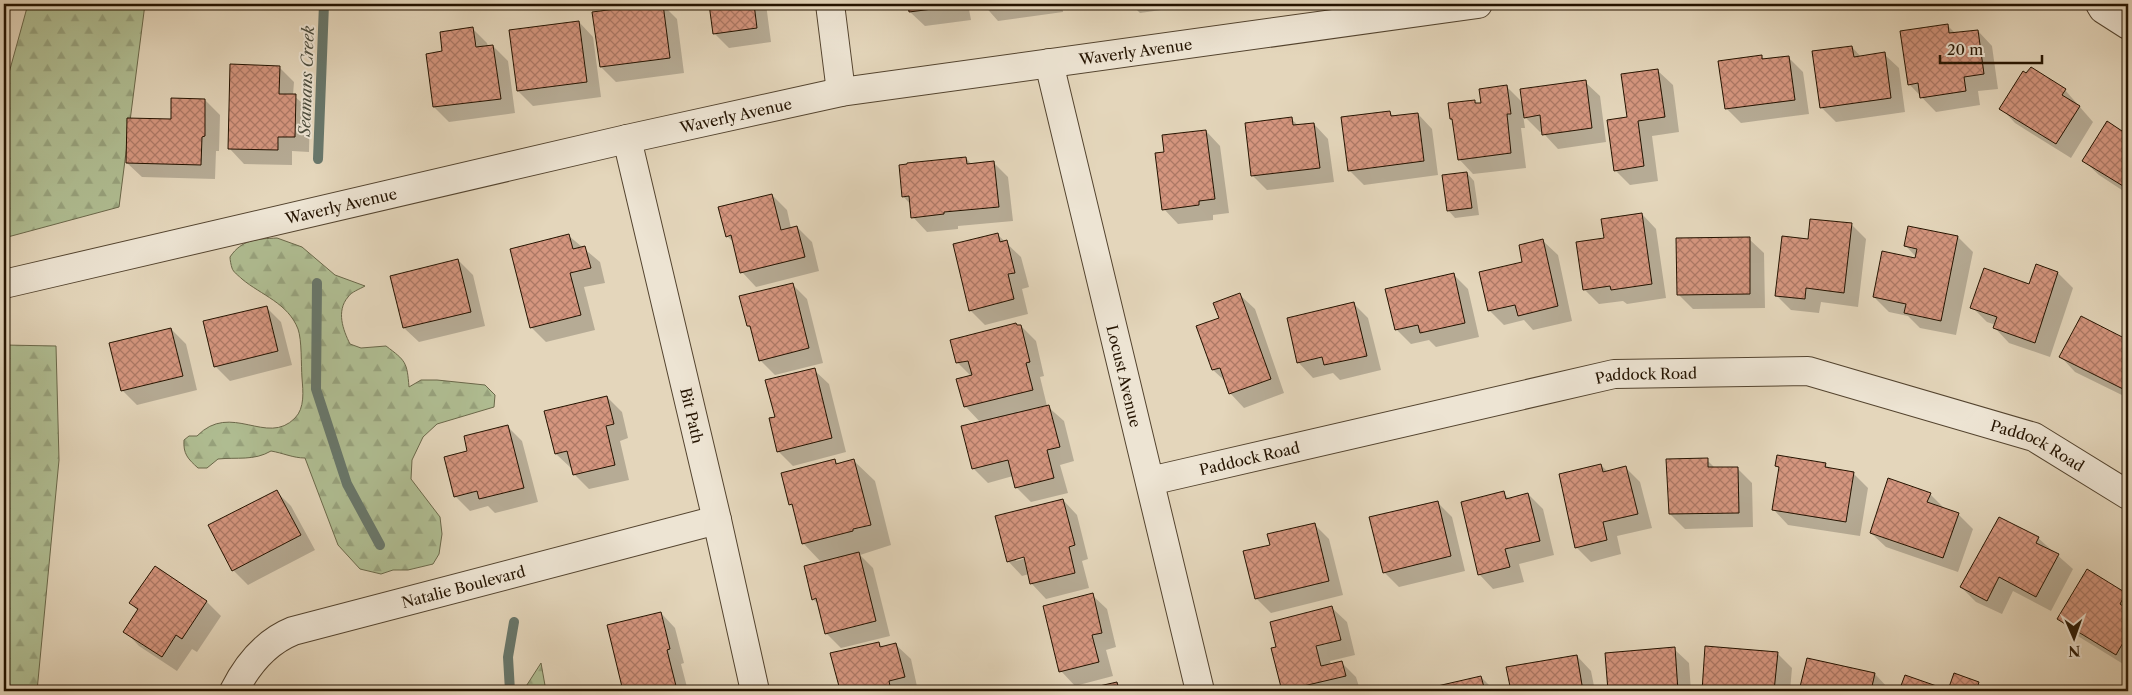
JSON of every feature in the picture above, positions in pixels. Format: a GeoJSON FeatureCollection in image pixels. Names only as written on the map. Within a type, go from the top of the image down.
{"type":"FeatureCollection","features":[{"type":"Feature","properties":{"kind":"street"},"geometry":{"type":"LineString","coordinates":[[830,4],[841,92]]}},
{"type":"Feature","properties":{"kind":"street","name":"Waverly Avenue"},"geometry":{"type":"LineString","coordinates":[[4,284],[627,139],[841,92],[1478,4]]}},
{"type":"Feature","properties":{"kind":"street"},"geometry":{"type":"LineString","coordinates":[[2100,4],[2104,9],[2128,25]]}},
{"type":"Feature","properties":{"kind":"street","name":"Locust Avenue"},"geometry":{"type":"LineString","coordinates":[[1049,63],[1200,691]]}},
{"type":"Feature","properties":{"kind":"street","name":"Bit Path"},"geometry":{"type":"LineString","coordinates":[[627,139],[717,520],[755,691]]}},
{"type":"Feature","properties":{"kind":"street","name":"Paddock Road"},"geometry":{"type":"LineString","coordinates":[[1150,481],[1614,374],[1808,371],[2034,437],[2128,494]]}},
{"type":"Feature","properties":{"kind":"street","name":"Natalie Boulevard"},"geometry":{"type":"LineString","coordinates":[[234,691],[244,674],[268,645],[293,631],[717,520]]}},
{"type":"Feature","properties":{"kind":"green space"},"geometry":{"type":"Polygon","coordinates":[[[28,4],[145,4],[119,207],[4,238],[4,91],[28,4]]]}},
{"type":"Feature","properties":{"kind":"green space"},"geometry":{"type":"Polygon","coordinates":[[[277,238],[302,247],[335,275],[365,286],[349,295],[344,302],[342,320],[347,339],[350,344],[361,348],[386,346],[393,351],[402,359],[406,367],[409,387],[421,380],[437,380],[485,385],[495,395],[494,407],[437,424],[423,437],[412,460],[411,479],[440,517],[442,534],[439,554],[433,564],[408,570],[393,570],[381,574],[360,569],[338,545],[305,458],[271,451],[252,457],[218,459],[207,468],[198,468],[187,456],[184,449],[184,440],[189,436],[197,436],[210,426],[236,423],[273,428],[284,426],[298,414],[303,399],[303,388],[301,346],[298,329],[294,320],[281,306],[242,279],[232,268],[230,261],[230,257],[235,251],[245,243],[277,238]]]}},
{"type":"Feature","properties":{"kind":"green space"},"geometry":{"type":"Polygon","coordinates":[[[4,345],[56,346],[59,460],[37,691],[4,691],[4,345]]]}},
{"type":"Feature","properties":{"kind":"green space"},"geometry":{"type":"Polygon","coordinates":[[[541,663],[546,691],[523,691],[541,663]]]}},
{"type":"Feature","properties":{"kind":"building"},"geometry":{"type":"Polygon","coordinates":[[[663,4],[670,58],[600,67],[592,12],[663,4]]]}},
{"type":"Feature","properties":{"kind":"building"},"geometry":{"type":"Polygon","coordinates":[[[709,4],[754,4],[757,28],[713,34],[709,4]]]}},
{"type":"Feature","properties":{"kind":"building"},"geometry":{"type":"Polygon","coordinates":[[[908,4],[956,4],[956,6],[909,12],[908,4]]]}},
{"type":"Feature","properties":{"kind":"building"},"geometry":{"type":"Polygon","coordinates":[[[579,21],[587,82],[517,91],[509,30],[579,21]]]}},
{"type":"Feature","properties":{"kind":"building"},"geometry":{"type":"Polygon","coordinates":[[[1948,24],[1949,33],[1978,30],[1984,74],[1964,77],[1966,91],[1920,98],[1918,83],[1908,85],[1900,31],[1948,24]]]}},
{"type":"Feature","properties":{"kind":"building"},"geometry":{"type":"Polygon","coordinates":[[[473,27],[476,47],[493,45],[501,99],[433,107],[426,54],[442,51],[440,32],[473,27]]]}},
{"type":"Feature","properties":{"kind":"building"},"geometry":{"type":"Polygon","coordinates":[[[1852,46],[1854,57],[1885,52],[1891,98],[1820,108],[1812,51],[1852,46]]]}},
{"type":"Feature","properties":{"kind":"building"},"geometry":{"type":"Polygon","coordinates":[[[1762,55],[1762,59],[1789,56],[1795,100],[1725,109],[1718,61],[1762,55]]]}},
{"type":"Feature","properties":{"kind":"building"},"geometry":{"type":"Polygon","coordinates":[[[230,64],[280,66],[279,94],[296,94],[295,137],[278,137],[278,150],[228,149],[230,64]]]}},
{"type":"Feature","properties":{"kind":"building"},"geometry":{"type":"Polygon","coordinates":[[[2031,67],[2066,89],[2062,95],[2080,106],[2056,144],[1999,109],[2023,71],[2026,73],[2031,67]]]}},
{"type":"Feature","properties":{"kind":"building"},"geometry":{"type":"Polygon","coordinates":[[[1658,69],[1665,117],[1638,121],[1644,166],[1614,171],[1607,120],[1627,117],[1621,74],[1658,69]]]}},
{"type":"Feature","properties":{"kind":"building"},"geometry":{"type":"Polygon","coordinates":[[[1586,80],[1592,128],[1542,135],[1540,115],[1524,118],[1520,89],[1586,80]]]}},
{"type":"Feature","properties":{"kind":"building"},"geometry":{"type":"Polygon","coordinates":[[[1507,85],[1511,114],[1507,114],[1511,153],[1458,160],[1448,103],[1475,100],[1475,103],[1481,103],[1479,89],[1507,85]]]}},
{"type":"Feature","properties":{"kind":"building"},"geometry":{"type":"Polygon","coordinates":[[[171,98],[205,99],[205,136],[202,137],[201,165],[126,163],[127,118],[171,119],[171,98]]]}},
{"type":"Feature","properties":{"kind":"building"},"geometry":{"type":"Polygon","coordinates":[[[1390,111],[1391,116],[1418,113],[1424,161],[1348,171],[1341,117],[1390,111]]]}},
{"type":"Feature","properties":{"kind":"building"},"geometry":{"type":"Polygon","coordinates":[[[1292,117],[1293,125],[1314,123],[1320,168],[1251,176],[1245,123],[1292,117]]]}},
{"type":"Feature","properties":{"kind":"building"},"geometry":{"type":"Polygon","coordinates":[[[2107,121],[2128,135],[2128,189],[2082,161],[2107,121]]]}},
{"type":"Feature","properties":{"kind":"building"},"geometry":{"type":"Polygon","coordinates":[[[1206,130],[1215,199],[1199,201],[1199,205],[1162,210],[1155,153],[1164,152],[1162,135],[1206,130]]]}},
{"type":"Feature","properties":{"kind":"building"},"geometry":{"type":"Polygon","coordinates":[[[966,157],[967,164],[994,161],[999,207],[944,212],[944,214],[911,218],[909,196],[902,197],[899,165],[966,157]]]}},
{"type":"Feature","properties":{"kind":"building"},"geometry":{"type":"Polygon","coordinates":[[[1467,172],[1472,208],[1447,211],[1442,175],[1467,172]]]}},
{"type":"Feature","properties":{"kind":"building"},"geometry":{"type":"Polygon","coordinates":[[[772,194],[781,230],[797,226],[805,257],[740,273],[731,235],[726,237],[718,207],[772,194]]]}},
{"type":"Feature","properties":{"kind":"building"},"geometry":{"type":"Polygon","coordinates":[[[1642,213],[1652,284],[1611,290],[1610,286],[1583,290],[1576,242],[1604,238],[1601,219],[1642,213]]]}},
{"type":"Feature","properties":{"kind":"building"},"geometry":{"type":"Polygon","coordinates":[[[1810,219],[1852,223],[1844,293],[1806,288],[1805,299],[1775,296],[1782,236],[1808,239],[1810,219]]]}},
{"type":"Feature","properties":{"kind":"building"},"geometry":{"type":"Polygon","coordinates":[[[1908,226],[1958,236],[1941,321],[1904,313],[1906,304],[1873,297],[1882,251],[1915,258],[1917,249],[1904,246],[1908,226]]]}},
{"type":"Feature","properties":{"kind":"building"},"geometry":{"type":"Polygon","coordinates":[[[998,233],[1000,242],[1007,240],[1015,273],[1008,274],[1014,299],[969,311],[953,244],[998,233]]]}},
{"type":"Feature","properties":{"kind":"building"},"geometry":{"type":"Polygon","coordinates":[[[569,234],[573,249],[585,246],[591,268],[570,273],[581,315],[530,328],[510,249],[569,234]]]}},
{"type":"Feature","properties":{"kind":"building"},"geometry":{"type":"Polygon","coordinates":[[[1750,237],[1750,294],[1677,295],[1676,238],[1750,237]]]}},
{"type":"Feature","properties":{"kind":"building"},"geometry":{"type":"Polygon","coordinates":[[[1543,239],[1558,306],[1518,316],[1515,305],[1488,311],[1479,272],[1522,262],[1519,245],[1543,239]]]}},
{"type":"Feature","properties":{"kind":"building"},"geometry":{"type":"Polygon","coordinates":[[[458,259],[471,312],[403,328],[390,276],[458,259]]]}},
{"type":"Feature","properties":{"kind":"building"},"geometry":{"type":"Polygon","coordinates":[[[2036,264],[2058,272],[2035,343],[1993,328],[1997,317],[1970,308],[1984,268],[2029,284],[2036,264]]]}},
{"type":"Feature","properties":{"kind":"building"},"geometry":{"type":"Polygon","coordinates":[[[1454,273],[1465,323],[1420,333],[1418,325],[1395,330],[1385,289],[1454,273]]]}},
{"type":"Feature","properties":{"kind":"building"},"geometry":{"type":"Polygon","coordinates":[[[793,283],[809,348],[759,361],[750,326],[747,326],[739,296],[793,283]]]}},
{"type":"Feature","properties":{"kind":"building"},"geometry":{"type":"Polygon","coordinates":[[[1240,293],[1271,379],[1229,394],[1220,368],[1212,370],[1196,326],[1219,318],[1213,303],[1240,293]]]}},
{"type":"Feature","properties":{"kind":"building"},"geometry":{"type":"Polygon","coordinates":[[[1354,302],[1367,356],[1324,365],[1322,357],[1297,363],[1287,318],[1354,302]]]}},
{"type":"Feature","properties":{"kind":"building"},"geometry":{"type":"Polygon","coordinates":[[[267,306],[278,351],[214,367],[203,321],[267,306]]]}},
{"type":"Feature","properties":{"kind":"building"},"geometry":{"type":"Polygon","coordinates":[[[2081,316],[2128,340],[2128,378],[2123,389],[2059,357],[2081,316]]]}},
{"type":"Feature","properties":{"kind":"building"},"geometry":{"type":"Polygon","coordinates":[[[1016,323],[1021,325],[1030,362],[1026,363],[1033,390],[964,407],[956,379],[972,375],[968,361],[956,363],[950,340],[1016,323]]]}},
{"type":"Feature","properties":{"kind":"building"},"geometry":{"type":"Polygon","coordinates":[[[171,328],[183,376],[121,391],[109,343],[171,328]]]}},
{"type":"Feature","properties":{"kind":"building"},"geometry":{"type":"Polygon","coordinates":[[[815,368],[832,438],[777,452],[769,418],[775,417],[765,380],[815,368]]]}},
{"type":"Feature","properties":{"kind":"building"},"geometry":{"type":"Polygon","coordinates":[[[607,396],[614,424],[606,426],[615,465],[573,475],[567,451],[555,454],[544,411],[607,396]]]}},
{"type":"Feature","properties":{"kind":"building"},"geometry":{"type":"Polygon","coordinates":[[[1049,405],[1060,447],[1047,450],[1054,478],[1015,488],[1008,460],[972,469],[961,426],[1049,405]]]}},
{"type":"Feature","properties":{"kind":"building"},"geometry":{"type":"Polygon","coordinates":[[[508,425],[524,488],[479,499],[477,491],[454,497],[444,457],[467,451],[464,436],[508,425]]]}},
{"type":"Feature","properties":{"kind":"building"},"geometry":{"type":"Polygon","coordinates":[[[1777,455],[1826,463],[1825,467],[1854,472],[1846,522],[1772,510],[1779,467],[1775,466],[1777,455]]]}},
{"type":"Feature","properties":{"kind":"building"},"geometry":{"type":"Polygon","coordinates":[[[1708,458],[1708,467],[1738,467],[1739,513],[1669,514],[1666,459],[1708,458]]]}},
{"type":"Feature","properties":{"kind":"building"},"geometry":{"type":"Polygon","coordinates":[[[835,459],[836,464],[854,459],[871,525],[802,544],[792,504],[789,505],[781,473],[835,459]]]}},
{"type":"Feature","properties":{"kind":"building"},"geometry":{"type":"Polygon","coordinates":[[[1601,464],[1603,472],[1626,466],[1638,514],[1603,522],[1607,540],[1575,548],[1559,474],[1601,464]]]}},
{"type":"Feature","properties":{"kind":"building"},"geometry":{"type":"Polygon","coordinates":[[[1888,478],[1931,493],[1927,502],[1959,513],[1943,558],[1870,533],[1888,478]]]}},
{"type":"Feature","properties":{"kind":"building"},"geometry":{"type":"Polygon","coordinates":[[[277,490],[301,535],[232,571],[208,525],[277,490]]]}},
{"type":"Feature","properties":{"kind":"building"},"geometry":{"type":"Polygon","coordinates":[[[1504,491],[1506,499],[1528,493],[1540,541],[1505,549],[1510,567],[1478,575],[1461,502],[1504,491]]]}},
{"type":"Feature","properties":{"kind":"building"},"geometry":{"type":"Polygon","coordinates":[[[1063,499],[1075,545],[1069,547],[1075,573],[1030,584],[1024,557],[1007,562],[995,516],[1063,499]]]}},
{"type":"Feature","properties":{"kind":"building"},"geometry":{"type":"Polygon","coordinates":[[[1438,501],[1451,556],[1383,573],[1369,517],[1438,501]]]}},
{"type":"Feature","properties":{"kind":"building"},"geometry":{"type":"Polygon","coordinates":[[[1999,517],[2039,537],[2036,543],[2059,554],[2036,597],[1999,577],[1987,601],[1960,587],[1999,517]]]}},
{"type":"Feature","properties":{"kind":"building"},"geometry":{"type":"Polygon","coordinates":[[[1315,523],[1329,581],[1255,599],[1243,551],[1270,545],[1267,534],[1315,523]]]}},
{"type":"Feature","properties":{"kind":"building"},"geometry":{"type":"Polygon","coordinates":[[[859,552],[876,621],[825,634],[816,598],[812,600],[804,566],[859,552]]]}},
{"type":"Feature","properties":{"kind":"building"},"geometry":{"type":"Polygon","coordinates":[[[155,566],[207,601],[182,639],[176,635],[162,657],[123,632],[138,609],[129,603],[155,566]]]}},
{"type":"Feature","properties":{"kind":"building"},"geometry":{"type":"Polygon","coordinates":[[[2087,569],[2126,593],[2120,604],[2128,610],[2128,634],[2116,655],[2057,619],[2087,569]]]}},
{"type":"Feature","properties":{"kind":"building"},"geometry":{"type":"Polygon","coordinates":[[[1093,593],[1102,633],[1092,635],[1099,662],[1059,672],[1043,606],[1093,593]]]}},
{"type":"Feature","properties":{"kind":"building"},"geometry":{"type":"Polygon","coordinates":[[[1332,606],[1341,640],[1316,646],[1321,666],[1342,661],[1346,676],[1282,691],[1271,648],[1276,647],[1270,622],[1332,606]]]}},
{"type":"Feature","properties":{"kind":"building"},"geometry":{"type":"Polygon","coordinates":[[[661,612],[670,649],[667,650],[676,686],[653,691],[623,691],[607,625],[661,612]]]}},
{"type":"Feature","properties":{"kind":"building"},"geometry":{"type":"Polygon","coordinates":[[[879,642],[880,647],[896,643],[905,677],[889,681],[891,691],[834,691],[840,690],[830,653],[879,642]]]}},
{"type":"Feature","properties":{"kind":"building"},"geometry":{"type":"Polygon","coordinates":[[[1705,646],[1778,652],[1774,691],[1702,691],[1705,646]]]}},
{"type":"Feature","properties":{"kind":"building"},"geometry":{"type":"Polygon","coordinates":[[[1675,647],[1678,691],[1608,691],[1605,653],[1675,647]]]}},
{"type":"Feature","properties":{"kind":"building"},"geometry":{"type":"Polygon","coordinates":[[[1577,655],[1583,691],[1511,691],[1506,667],[1577,655]]]}},
{"type":"Feature","properties":{"kind":"building"},"geometry":{"type":"Polygon","coordinates":[[[1807,658],[1875,673],[1871,691],[1799,691],[1807,658]]]}},
{"type":"Feature","properties":{"kind":"building"},"geometry":{"type":"Polygon","coordinates":[[[1954,673],[1979,682],[1976,691],[1899,691],[1905,675],[1948,690],[1954,673]]]}},
{"type":"Feature","properties":{"kind":"building"},"geometry":{"type":"Polygon","coordinates":[[[1481,676],[1485,691],[1418,691],[1433,687],[1481,676]]]}},
{"type":"Feature","properties":{"kind":"building"},"geometry":{"type":"Polygon","coordinates":[[[1117,682],[1119,691],[1077,691],[1117,682]]]}},
{"type":"Feature","properties":{"kind":"waterway","name":"Seamans Creek"},"geometry":{"type":"LineString","coordinates":[[318,159],[324,4]]}},
{"type":"Feature","properties":{"kind":"waterway","name":"Seamans Creek"},"geometry":{"type":"LineString","coordinates":[[317,283],[316,389],[347,484],[380,545]]}},
{"type":"Feature","properties":{"kind":"waterway","name":"Seamans Creek"},"geometry":{"type":"LineString","coordinates":[[510,691],[508,657],[514,622]]}}]}
